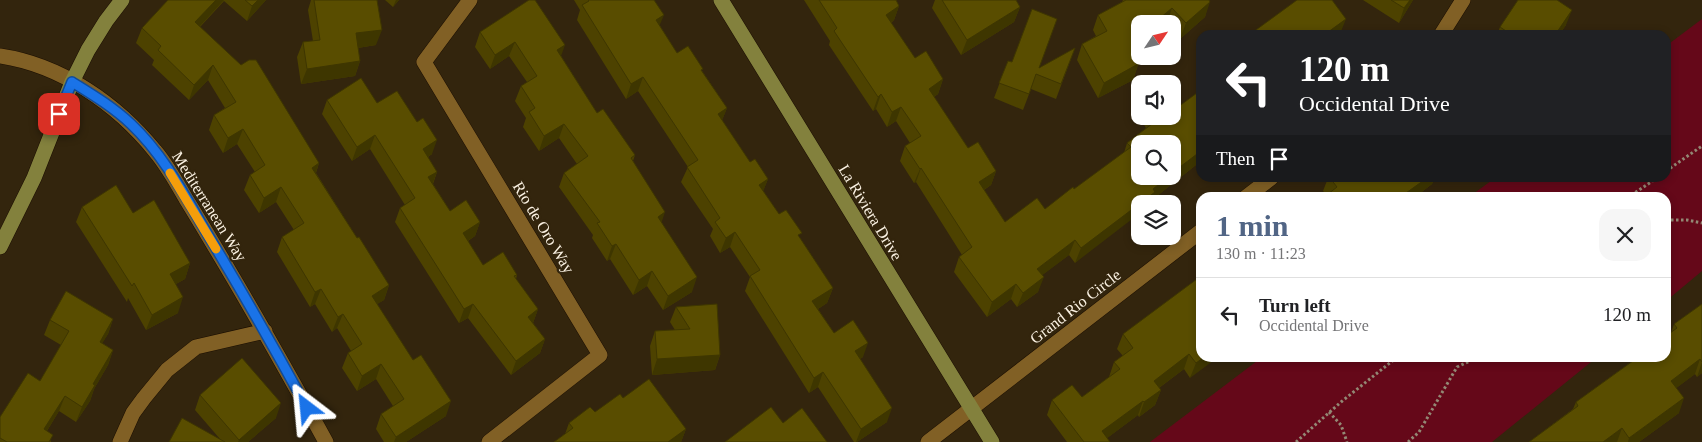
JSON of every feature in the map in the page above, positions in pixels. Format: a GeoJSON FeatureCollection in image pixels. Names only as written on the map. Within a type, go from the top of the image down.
{"type":"FeatureCollection","features":[{"type":"Feature","properties":{"kind":"street"},"geometry":{"type":"LineString","coordinates":[[0,247],[34,178],[72,82],[88,50],[122,0]]}},
{"type":"Feature","properties":{"kind":"street","name":"Rio de Oro Way"},"geometry":{"type":"LineString","coordinates":[[470,0],[424,62],[600,355],[489,442]]}},
{"type":"Feature","properties":{"kind":"street","name":"La Riviera Drive"},"geometry":{"type":"LineString","coordinates":[[721,0],[992,442]]}},
{"type":"Feature","properties":{"kind":"street"},"geometry":{"type":"LineString","coordinates":[[1443,30],[1463,0]]}},
{"type":"Feature","properties":{"kind":"street","name":"Mediterranean Way"},"geometry":{"type":"LineString","coordinates":[[0,56],[40,67],[72,82],[111,107],[132,125],[156,152],[265,330],[326,442]]}},
{"type":"Feature","properties":{"kind":"street"},"geometry":{"type":"LineString","coordinates":[[1252,192],[1265,182]]}},
{"type":"Feature","properties":{"kind":"street","name":"Grand Rio Circle"},"geometry":{"type":"LineString","coordinates":[[971,409],[1196,235]]}},
{"type":"Feature","properties":{"kind":"street"},"geometry":{"type":"LineString","coordinates":[[120,442],[134,413],[144,398],[168,370],[196,347],[265,330]]}},
{"type":"Feature","properties":{"kind":"street"},"geometry":{"type":"LineString","coordinates":[[928,442],[971,409]]}},
{"type":"Feature","properties":{"kind":"path"},"geometry":{"type":"LineString","coordinates":[[1671,168],[1702,146]]}},
{"type":"Feature","properties":{"kind":"path"},"geometry":{"type":"LineString","coordinates":[[1636,192],[1651,182]]}},
{"type":"Feature","properties":{"kind":"path"},"geometry":{"type":"LineString","coordinates":[[1671,220],[1687,220],[1702,223]]}},
{"type":"Feature","properties":{"kind":"path"},"geometry":{"type":"LineString","coordinates":[[1296,442],[1329,412],[1391,362]]}},
{"type":"Feature","properties":{"kind":"path"},"geometry":{"type":"LineString","coordinates":[[1408,442],[1419,432],[1457,367],[1468,362]]}},
{"type":"Feature","properties":{"kind":"path"},"geometry":{"type":"LineString","coordinates":[[1329,412],[1341,425],[1347,442]]}},
{"type":"Feature","properties":{"kind":"shaded area"},"geometry":{"type":"Polygon","coordinates":[[[1702,19],[1702,271],[1671,297],[1671,192],[1476,192],[1490,182],[1671,182],[1671,42],[1702,19]]]}},
{"type":"Feature","properties":{"kind":"shaded area"},"geometry":{"type":"Polygon","coordinates":[[[1256,362],[1591,362],[1492,442],[1150,442],[1256,362]]]}},
{"type":"Feature","properties":{"kind":"building"},"geometry":{"type":"Polygon","coordinates":[[[168,0],[216,0],[195,22],[241,65],[249,60],[256,60],[319,163],[312,168],[389,285],[372,296],[413,360],[421,355],[451,401],[396,437],[381,414],[404,399],[381,364],[362,376],[348,353],[362,344],[343,314],[338,317],[321,289],[315,292],[282,237],[304,223],[281,187],[264,198],[250,175],[265,165],[243,129],[228,138],[214,115],[236,102],[213,65],[194,85],[158,50],[161,46],[142,28],[168,0]]]}},
{"type":"Feature","properties":{"kind":"building"},"geometry":{"type":"Polygon","coordinates":[[[245,0],[258,0],[252,6],[245,0]]]}},
{"type":"Feature","properties":{"kind":"building"},"geometry":{"type":"Polygon","coordinates":[[[314,0],[377,0],[382,30],[356,33],[360,61],[307,69],[303,42],[320,40],[314,0]]]}},
{"type":"Feature","properties":{"kind":"building"},"geometry":{"type":"Polygon","coordinates":[[[529,0],[535,0],[565,45],[557,50],[597,113],[603,109],[635,155],[631,158],[665,212],[658,217],[697,277],[668,296],[652,271],[639,280],[616,244],[612,246],[597,223],[600,222],[564,173],[588,156],[564,124],[544,136],[529,112],[535,108],[521,86],[537,76],[515,42],[495,55],[480,32],[529,0]]]}},
{"type":"Feature","properties":{"kind":"building"},"geometry":{"type":"Polygon","coordinates":[[[588,0],[654,0],[664,15],[656,20],[677,53],[688,46],[703,69],[701,70],[727,108],[718,114],[750,162],[755,159],[768,179],[759,185],[779,214],[786,210],[802,233],[798,235],[833,288],[812,301],[834,333],[853,320],[868,343],[855,351],[892,408],[861,429],[823,372],[814,378],[750,276],[760,270],[735,232],[726,238],[715,222],[720,218],[687,167],[698,160],[643,77],[631,84],[582,5],[588,0]]]}},
{"type":"Feature","properties":{"kind":"building"},"geometry":{"type":"Polygon","coordinates":[[[819,0],[896,0],[899,6],[886,15],[915,58],[926,51],[943,79],[929,89],[968,148],[978,142],[996,171],[979,182],[1005,222],[1037,198],[1045,209],[1131,147],[1131,185],[1158,185],[1153,189],[1155,192],[1151,195],[1131,195],[1131,210],[1081,248],[1075,240],[1037,269],[1044,277],[1023,293],[1016,284],[992,302],[959,257],[972,247],[905,146],[921,136],[901,107],[892,112],[881,94],[878,97],[834,31],[837,28],[819,0]]]}},
{"type":"Feature","properties":{"kind":"building"},"geometry":{"type":"Polygon","coordinates":[[[942,0],[1016,0],[1020,7],[967,40],[942,0]]]}},
{"type":"Feature","properties":{"kind":"building"},"geometry":{"type":"Polygon","coordinates":[[[1126,0],[1209,0],[1210,2],[1186,23],[1181,15],[1179,15],[1172,8],[1164,15],[1131,15],[1131,65],[1136,65],[1104,83],[1082,44],[1107,31],[1098,15],[1126,0]]]}},
{"type":"Feature","properties":{"kind":"building"},"geometry":{"type":"Polygon","coordinates":[[[1297,0],[1332,0],[1346,19],[1331,30],[1256,30],[1297,0]]]}},
{"type":"Feature","properties":{"kind":"building"},"geometry":{"type":"Polygon","coordinates":[[[1391,0],[1410,0],[1404,8],[1391,0]]]}},
{"type":"Feature","properties":{"kind":"building"},"geometry":{"type":"Polygon","coordinates":[[[1518,0],[1557,0],[1572,10],[1558,30],[1504,30],[1500,27],[1518,0]]]}},
{"type":"Feature","properties":{"kind":"building"},"geometry":{"type":"Polygon","coordinates":[[[1032,9],[1057,19],[1039,68],[1075,48],[1061,84],[1036,74],[1029,94],[999,83],[1008,61],[1012,62],[1032,9]]]}},
{"type":"Feature","properties":{"kind":"building"},"geometry":{"type":"Polygon","coordinates":[[[361,78],[377,103],[397,91],[417,122],[423,118],[437,140],[423,149],[437,172],[428,177],[450,211],[466,200],[480,222],[463,233],[483,265],[503,252],[517,275],[514,276],[538,309],[528,317],[545,339],[516,361],[473,304],[464,309],[400,208],[415,198],[375,135],[357,147],[327,100],[361,78]]]}},
{"type":"Feature","properties":{"kind":"building"},"geometry":{"type":"Polygon","coordinates":[[[1196,94],[1196,155],[1181,166],[1181,135],[1137,135],[1150,125],[1181,125],[1181,105],[1196,94]]]}},
{"type":"Feature","properties":{"kind":"building"},"geometry":{"type":"Polygon","coordinates":[[[1333,182],[1421,182],[1407,192],[1331,192],[1337,187],[1333,182]]]}},
{"type":"Feature","properties":{"kind":"building"},"geometry":{"type":"Polygon","coordinates":[[[116,185],[133,213],[154,200],[190,263],[170,274],[183,297],[152,315],[134,283],[132,286],[82,207],[116,185]]]}},
{"type":"Feature","properties":{"kind":"building"},"geometry":{"type":"Polygon","coordinates":[[[1196,280],[1197,362],[1196,363],[1189,354],[1154,381],[1161,390],[1102,431],[1110,442],[1084,442],[1052,400],[1072,385],[1082,397],[1120,369],[1114,362],[1133,348],[1123,334],[1196,280]]]}},
{"type":"Feature","properties":{"kind":"building"},"geometry":{"type":"Polygon","coordinates":[[[66,291],[113,319],[100,342],[113,350],[82,407],[65,396],[44,429],[53,435],[49,442],[7,442],[0,438],[0,417],[28,373],[40,381],[69,331],[50,320],[66,291]]]}},
{"type":"Feature","properties":{"kind":"building"},"geometry":{"type":"Polygon","coordinates":[[[717,304],[720,355],[657,359],[655,331],[690,329],[676,307],[717,304]]]}},
{"type":"Feature","properties":{"kind":"building"},"geometry":{"type":"Polygon","coordinates":[[[1702,304],[1702,362],[1700,359],[1671,381],[1684,398],[1629,438],[1622,428],[1603,442],[1529,442],[1578,406],[1576,402],[1631,362],[1671,362],[1671,332],[1677,328],[1674,324],[1702,304]]]}},
{"type":"Feature","properties":{"kind":"building"},"geometry":{"type":"Polygon","coordinates":[[[242,358],[281,403],[239,440],[200,395],[242,358]]]}},
{"type":"Feature","properties":{"kind":"building"},"geometry":{"type":"Polygon","coordinates":[[[649,379],[686,429],[668,442],[554,442],[573,428],[569,423],[590,407],[595,412],[620,394],[623,398],[649,379]]]}},
{"type":"Feature","properties":{"kind":"building"},"geometry":{"type":"Polygon","coordinates":[[[771,407],[783,423],[802,408],[827,442],[725,442],[771,407]]]}},
{"type":"Feature","properties":{"kind":"building"},"geometry":{"type":"Polygon","coordinates":[[[182,418],[225,442],[169,442],[182,418]]]}},
{"type":"Feature","properties":{"kind":"slow traffic"},"geometry":{"type":"LineString","coordinates":[[170,173],[216,249]]}},
{"type":"Feature","properties":{"kind":"route"},"geometry":{"type":"LineString","coordinates":[[59,114],[72,82],[104,102],[132,125],[156,152],[265,330],[307,408]]}}]}
